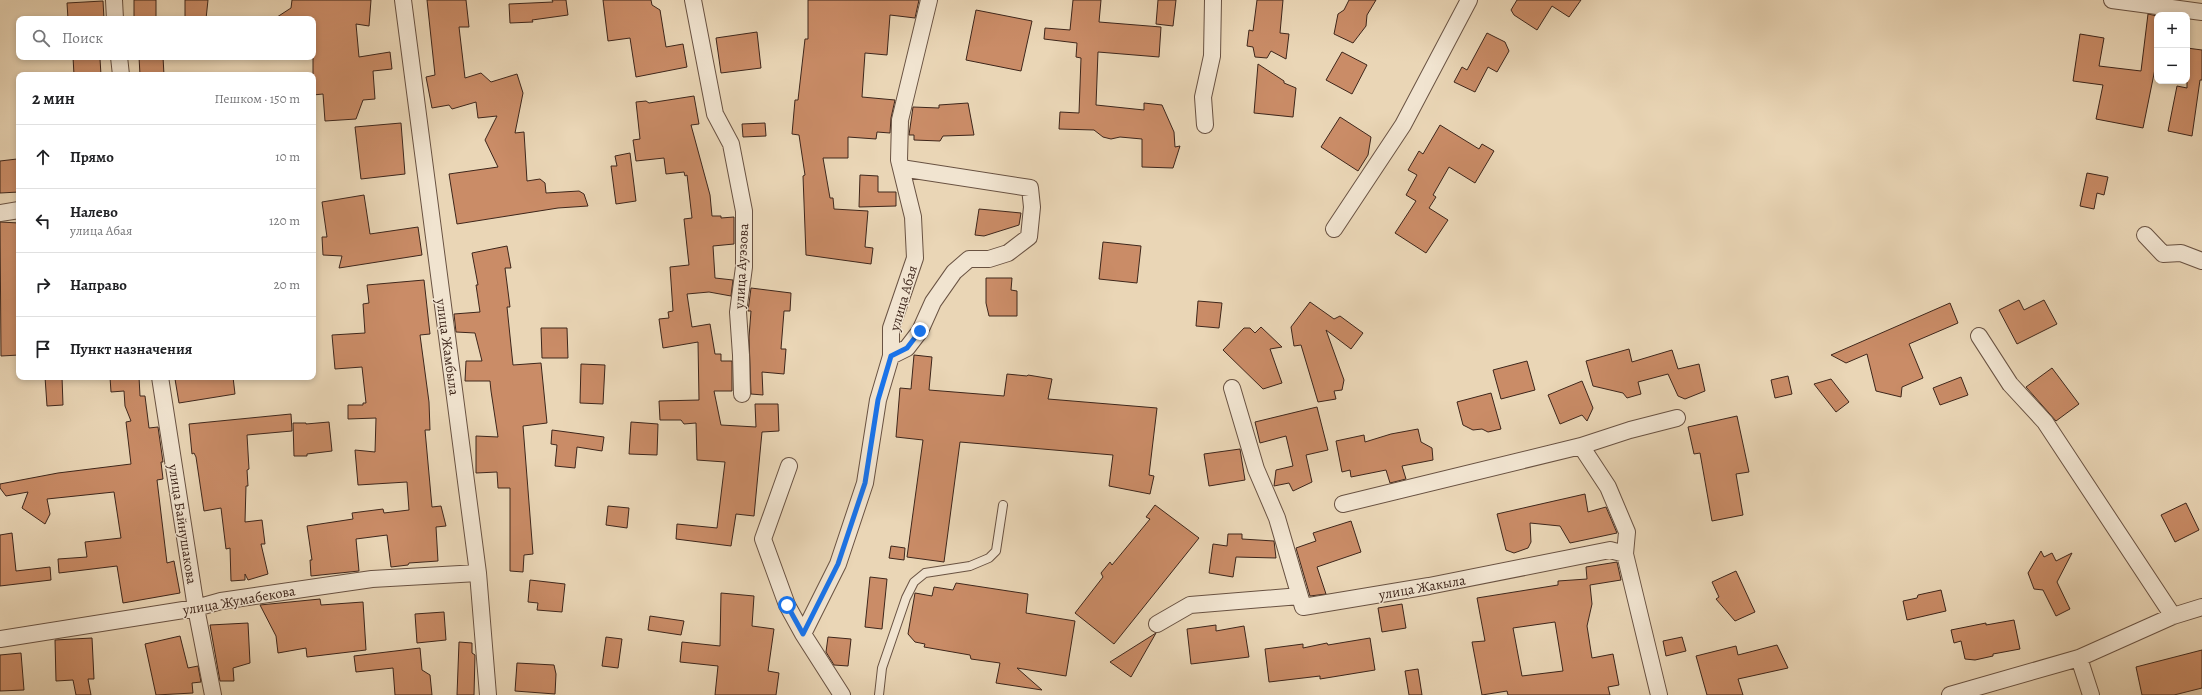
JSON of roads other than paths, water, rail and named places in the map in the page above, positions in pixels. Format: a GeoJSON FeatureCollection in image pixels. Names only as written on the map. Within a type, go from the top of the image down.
{"type":"FeatureCollection","features":[{"type":"Feature","properties":{"kind":"street"},"geometry":{"type":"LineString","coordinates":[[114,0],[115,16]]}},
{"type":"Feature","properties":{"kind":"street","name":"улица Жамбыла"},"geometry":{"type":"LineString","coordinates":[[403,0],[478,573],[488,695]]}},
{"type":"Feature","properties":{"kind":"street","name":"улица Ауэзова"},"geometry":{"type":"LineString","coordinates":[[694,0],[716,114],[731,144],[744,211],[744,267],[738,312],[742,394]]}},
{"type":"Feature","properties":{"kind":"street","name":"улица Абая"},"geometry":{"type":"LineString","coordinates":[[803,634],[838,564],[865,483],[878,400],[891,356],[891,328],[914,258],[913,217],[899,160],[900,120],[929,0]]}},
{"type":"Feature","properties":{"kind":"street"},"geometry":{"type":"LineString","coordinates":[[1205,125],[1203,98],[1212,56],[1213,0]]}},
{"type":"Feature","properties":{"kind":"street"},"geometry":{"type":"LineString","coordinates":[[1334,229],[1403,125],[1468,0]]}},
{"type":"Feature","properties":{"kind":"street"},"geometry":{"type":"LineString","coordinates":[[2112,0],[2202,12]]}},
{"type":"Feature","properties":{"kind":"street"},"geometry":{"type":"LineString","coordinates":[[119,60],[121,72]]}},
{"type":"Feature","properties":{"kind":"street"},"geometry":{"type":"LineString","coordinates":[[891,356],[907,348],[920,331],[933,302],[954,272],[969,260],[989,259],[1008,253],[1029,237],[1032,207],[1030,188],[901,168]]}},
{"type":"Feature","properties":{"kind":"street"},"geometry":{"type":"LineString","coordinates":[[0,213],[16,210]]}},
{"type":"Feature","properties":{"kind":"street"},"geometry":{"type":"LineString","coordinates":[[2145,235],[2163,254],[2181,253],[2202,260]]}},
{"type":"Feature","properties":{"kind":"street"},"geometry":{"type":"LineString","coordinates":[[1979,336],[2010,384],[2044,422],[2173,616]]}},
{"type":"Feature","properties":{"kind":"street","name":"улица Байнушакова"},"geometry":{"type":"LineString","coordinates":[[160,380],[196,608],[213,695]]}},
{"type":"Feature","properties":{"kind":"street"},"geometry":{"type":"LineString","coordinates":[[1157,624],[1190,605],[1300,596],[1277,518],[1256,469],[1232,388]]}},
{"type":"Feature","properties":{"kind":"street"},"geometry":{"type":"LineString","coordinates":[[1343,504],[1581,446],[1630,430],[1677,418]]}},
{"type":"Feature","properties":{"kind":"street"},"geometry":{"type":"LineString","coordinates":[[1581,446],[1608,487],[1627,532],[1625,554],[1659,695]]}},
{"type":"Feature","properties":{"kind":"street"},"geometry":{"type":"LineString","coordinates":[[789,466],[763,539],[787,605],[803,634],[842,695]]}},
{"type":"Feature","properties":{"kind":"street","name":"улица Жакыла"},"geometry":{"type":"LineString","coordinates":[[1300,596],[1303,607],[1429,586],[1610,550],[1625,554]]}},
{"type":"Feature","properties":{"kind":"street","name":"улица Жумабекова"},"geometry":{"type":"LineString","coordinates":[[0,639],[196,608],[220,601],[372,579],[478,573]]}},
{"type":"Feature","properties":{"kind":"street"},"geometry":{"type":"LineString","coordinates":[[1950,695],[2079,658],[2173,616],[2202,607]]}},
{"type":"Feature","properties":{"kind":"street"},"geometry":{"type":"LineString","coordinates":[[2079,658],[2091,695]]}},
{"type":"Feature","properties":{"kind":"lane"},"geometry":{"type":"LineString","coordinates":[[880,695],[882,668],[906,598],[914,582],[925,573],[970,566],[989,558],[996,551],[1003,505]]}}]}
